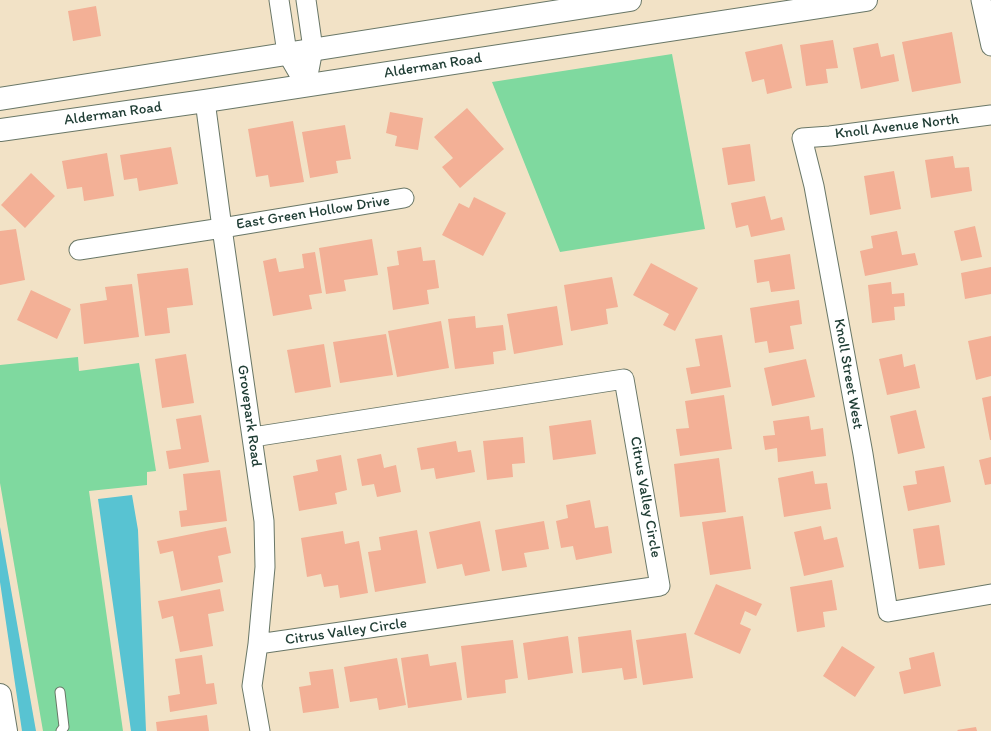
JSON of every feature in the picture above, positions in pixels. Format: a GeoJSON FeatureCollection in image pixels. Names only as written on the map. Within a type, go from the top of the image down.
{"type":"FeatureCollection","features":[{"type":"Feature","properties":{"kind":"main road"},"geometry":{"type":"LineString","coordinates":[[0,99],[630,0]]}},
{"type":"Feature","properties":{"kind":"main road","name":"Alderman Road"},"geometry":{"type":"LineString","coordinates":[[0,130],[306,86],[866,0]]}},
{"type":"Feature","properties":{"kind":"main road"},"geometry":{"type":"LineString","coordinates":[[1,705],[6,731]]}},
{"type":"Feature","properties":{"kind":"street"},"geometry":{"type":"LineString","coordinates":[[279,0],[287,53],[306,86]]}},
{"type":"Feature","properties":{"kind":"street"},"geometry":{"type":"LineString","coordinates":[[306,0],[314,49],[306,86]]}},
{"type":"Feature","properties":{"kind":"street"},"geometry":{"type":"LineString","coordinates":[[981,0],[991,46]]}},
{"type":"Feature","properties":{"kind":"street","name":"Grovepark Road"},"geometry":{"type":"LineString","coordinates":[[205,101],[264,521],[265,567],[258,644],[252,686],[260,731]]}},
{"type":"Feature","properties":{"kind":"street","name":"Knoll Avenue North"},"geometry":{"type":"LineString","coordinates":[[802,138],[830,136],[991,115]]}},
{"type":"Feature","properties":{"kind":"street","name":"Knoll Street West"},"geometry":{"type":"LineString","coordinates":[[802,138],[814,186],[861,446],[888,612],[991,594]]}},
{"type":"Feature","properties":{"kind":"street","name":"East Green Hollow Drive"},"geometry":{"type":"LineString","coordinates":[[79,250],[404,198]]}},
{"type":"Feature","properties":{"kind":"street","name":"Citrus Valley Circle"},"geometry":{"type":"LineString","coordinates":[[253,438],[624,379],[660,586],[258,644]]}},
{"type":"Feature","properties":{"kind":"lane"},"geometry":{"type":"LineString","coordinates":[[60,692],[64,727],[61,731]]}},
{"type":"Feature","properties":{"kind":"green space"},"geometry":{"type":"Polygon","coordinates":[[[672,54],[705,229],[560,252],[492,82],[672,54]]]}},
{"type":"Feature","properties":{"kind":"green space"},"geometry":{"type":"Polygon","coordinates":[[[78,357],[79,371],[139,363],[156,471],[147,472],[147,485],[89,491],[123,731],[43,731],[0,483],[0,365],[78,357]]]}},
{"type":"Feature","properties":{"kind":"water"},"geometry":{"type":"Polygon","coordinates":[[[132,495],[138,530],[146,731],[131,731],[98,499],[132,495]]]}},
{"type":"Feature","properties":{"kind":"water"},"geometry":{"type":"Polygon","coordinates":[[[0,527],[36,731],[22,731],[0,582],[0,527]]]}},
{"type":"Feature","properties":{"kind":"building"},"geometry":{"type":"Polygon","coordinates":[[[96,6],[101,36],[73,41],[68,11],[96,6]]]}},
{"type":"Feature","properties":{"kind":"building"},"geometry":{"type":"Polygon","coordinates":[[[952,32],[961,83],[912,92],[902,42],[952,32]]]}},
{"type":"Feature","properties":{"kind":"building"},"geometry":{"type":"Polygon","coordinates":[[[833,40],[838,68],[826,69],[828,83],[806,86],[800,45],[833,40]]]}},
{"type":"Feature","properties":{"kind":"building"},"geometry":{"type":"Polygon","coordinates":[[[878,43],[881,57],[894,54],[899,81],[861,89],[853,48],[878,43]]]}},
{"type":"Feature","properties":{"kind":"building"},"geometry":{"type":"Polygon","coordinates":[[[782,44],[792,88],[767,94],[764,79],[752,82],[745,52],[782,44]]]}},
{"type":"Feature","properties":{"kind":"building"},"geometry":{"type":"Polygon","coordinates":[[[467,108],[504,149],[460,188],[442,167],[453,158],[434,137],[467,108]]]}},
{"type":"Feature","properties":{"kind":"building"},"geometry":{"type":"Polygon","coordinates":[[[390,112],[423,118],[418,150],[395,146],[397,136],[386,133],[390,112]]]}},
{"type":"Feature","properties":{"kind":"building"},"geometry":{"type":"Polygon","coordinates":[[[293,121],[304,182],[270,187],[268,175],[256,177],[248,129],[293,121]]]}},
{"type":"Feature","properties":{"kind":"building"},"geometry":{"type":"Polygon","coordinates":[[[345,125],[351,159],[336,161],[338,173],[310,178],[302,132],[345,125]]]}},
{"type":"Feature","properties":{"kind":"building"},"geometry":{"type":"Polygon","coordinates":[[[750,144],[755,181],[728,185],[722,148],[750,144]]]}},
{"type":"Feature","properties":{"kind":"building"},"geometry":{"type":"Polygon","coordinates":[[[171,147],[178,184],[139,191],[137,178],[124,180],[120,155],[171,147]]]}},
{"type":"Feature","properties":{"kind":"building"},"geometry":{"type":"Polygon","coordinates":[[[107,153],[114,196],[84,201],[82,187],[67,189],[62,161],[107,153]]]}},
{"type":"Feature","properties":{"kind":"building"},"geometry":{"type":"Polygon","coordinates":[[[953,156],[955,168],[969,167],[972,191],[931,198],[925,160],[953,156]]]}},
{"type":"Feature","properties":{"kind":"building"},"geometry":{"type":"Polygon","coordinates":[[[894,171],[901,209],[870,215],[864,176],[894,171]]]}},
{"type":"Feature","properties":{"kind":"building"},"geometry":{"type":"Polygon","coordinates":[[[31,173],[55,196],[25,228],[1,205],[31,173]]]}},
{"type":"Feature","properties":{"kind":"building"},"geometry":{"type":"Polygon","coordinates":[[[765,196],[771,220],[782,217],[785,230],[751,237],[748,225],[736,228],[731,203],[765,196]]]}},
{"type":"Feature","properties":{"kind":"building"},"geometry":{"type":"Polygon","coordinates":[[[474,197],[506,213],[483,256],[442,235],[459,203],[469,208],[474,197]]]}},
{"type":"Feature","properties":{"kind":"building"},"geometry":{"type":"Polygon","coordinates":[[[975,226],[982,257],[961,261],[954,231],[975,226]]]}},
{"type":"Feature","properties":{"kind":"building"},"geometry":{"type":"Polygon","coordinates":[[[16,229],[25,280],[0,285],[0,231],[16,229]]]}},
{"type":"Feature","properties":{"kind":"building"},"geometry":{"type":"Polygon","coordinates":[[[897,231],[902,255],[915,253],[918,265],[865,276],[860,251],[873,248],[871,236],[897,231]]]}},
{"type":"Feature","properties":{"kind":"building"},"geometry":{"type":"Polygon","coordinates":[[[372,239],[378,275],[344,280],[346,291],[326,294],[319,248],[372,239]]]}},
{"type":"Feature","properties":{"kind":"building"},"geometry":{"type":"Polygon","coordinates":[[[421,247],[423,261],[435,260],[439,288],[427,290],[429,304],[393,310],[387,267],[399,265],[397,251],[421,247]]]}},
{"type":"Feature","properties":{"kind":"building"},"geometry":{"type":"Polygon","coordinates":[[[315,252],[322,293],[309,295],[312,309],[273,316],[263,261],[276,258],[279,272],[304,268],[302,254],[315,252]]]}},
{"type":"Feature","properties":{"kind":"building"},"geometry":{"type":"Polygon","coordinates":[[[790,254],[795,289],[771,292],[769,281],[757,283],[754,260],[790,254]]]}},
{"type":"Feature","properties":{"kind":"building"},"geometry":{"type":"Polygon","coordinates":[[[651,263],[698,288],[675,331],[663,325],[669,314],[633,295],[651,263]]]}},
{"type":"Feature","properties":{"kind":"building"},"geometry":{"type":"Polygon","coordinates":[[[991,267],[991,294],[965,299],[961,273],[991,267]]]}},
{"type":"Feature","properties":{"kind":"building"},"geometry":{"type":"Polygon","coordinates":[[[188,268],[193,305],[167,308],[170,333],[145,336],[137,274],[188,268]]]}},
{"type":"Feature","properties":{"kind":"building"},"geometry":{"type":"Polygon","coordinates":[[[612,277],[618,307],[606,309],[608,324],[571,331],[564,285],[612,277]]]}},
{"type":"Feature","properties":{"kind":"building"},"geometry":{"type":"Polygon","coordinates":[[[891,282],[892,294],[904,293],[905,306],[894,307],[895,320],[872,323],[868,285],[891,282]]]}},
{"type":"Feature","properties":{"kind":"building"},"geometry":{"type":"Polygon","coordinates":[[[132,284],[139,337],[84,344],[80,304],[107,300],[105,287],[132,284]]]}},
{"type":"Feature","properties":{"kind":"building"},"geometry":{"type":"Polygon","coordinates":[[[31,290],[71,309],[57,339],[17,320],[31,290]]]}},
{"type":"Feature","properties":{"kind":"building"},"geometry":{"type":"Polygon","coordinates":[[[799,300],[802,324],[790,326],[794,349],[769,353],[767,341],[755,343],[750,308],[799,300]]]}},
{"type":"Feature","properties":{"kind":"building"},"geometry":{"type":"Polygon","coordinates":[[[557,306],[563,345],[514,354],[507,314],[557,306]]]}},
{"type":"Feature","properties":{"kind":"building"},"geometry":{"type":"Polygon","coordinates":[[[475,316],[476,328],[503,325],[506,350],[493,352],[494,364],[455,369],[448,319],[475,316]]]}},
{"type":"Feature","properties":{"kind":"building"},"geometry":{"type":"Polygon","coordinates":[[[441,321],[449,368],[397,377],[388,331],[441,321]]]}},
{"type":"Feature","properties":{"kind":"building"},"geometry":{"type":"Polygon","coordinates":[[[386,334],[393,375],[340,383],[333,342],[386,334]]]}},
{"type":"Feature","properties":{"kind":"building"},"geometry":{"type":"Polygon","coordinates":[[[722,335],[731,387],[691,394],[686,368],[700,366],[695,339],[722,335]]]}},
{"type":"Feature","properties":{"kind":"building"},"geometry":{"type":"Polygon","coordinates":[[[991,336],[991,376],[976,380],[968,341],[991,336]]]}},
{"type":"Feature","properties":{"kind":"building"},"geometry":{"type":"Polygon","coordinates":[[[324,344],[331,387],[295,393],[287,350],[324,344]]]}},
{"type":"Feature","properties":{"kind":"building"},"geometry":{"type":"Polygon","coordinates":[[[186,354],[194,403],[162,408],[155,359],[186,354]]]}},
{"type":"Feature","properties":{"kind":"building"},"geometry":{"type":"Polygon","coordinates":[[[902,354],[904,367],[915,364],[920,388],[887,395],[879,359],[902,354]]]}},
{"type":"Feature","properties":{"kind":"building"},"geometry":{"type":"Polygon","coordinates":[[[806,359],[815,397],[772,406],[764,368],[806,359]]]}},
{"type":"Feature","properties":{"kind":"building"},"geometry":{"type":"Polygon","coordinates":[[[724,395],[732,449],[680,456],[676,429],[689,428],[685,401],[724,395]]]}},
{"type":"Feature","properties":{"kind":"building"},"geometry":{"type":"Polygon","coordinates":[[[991,396],[991,440],[990,440],[982,398],[991,396]]]}},
{"type":"Feature","properties":{"kind":"building"},"geometry":{"type":"Polygon","coordinates":[[[916,410],[925,448],[898,454],[890,416],[916,410]]]}},
{"type":"Feature","properties":{"kind":"building"},"geometry":{"type":"Polygon","coordinates":[[[201,415],[209,462],[169,469],[166,451],[181,449],[176,419],[201,415]]]}},
{"type":"Feature","properties":{"kind":"building"},"geometry":{"type":"Polygon","coordinates":[[[809,416],[811,430],[823,428],[826,456],[778,462],[777,448],[765,450],[763,436],[775,435],[773,421],[809,416]]]}},
{"type":"Feature","properties":{"kind":"building"},"geometry":{"type":"Polygon","coordinates":[[[591,420],[596,454],[553,460],[549,426],[591,420]]]}},
{"type":"Feature","properties":{"kind":"building"},"geometry":{"type":"Polygon","coordinates":[[[523,437],[525,463],[512,464],[513,477],[487,480],[483,441],[523,437]]]}},
{"type":"Feature","properties":{"kind":"building"},"geometry":{"type":"Polygon","coordinates":[[[456,441],[458,452],[471,450],[475,472],[436,479],[434,468],[421,470],[417,448],[456,441]]]}},
{"type":"Feature","properties":{"kind":"building"},"geometry":{"type":"Polygon","coordinates":[[[381,454],[384,468],[396,465],[401,492],[377,497],[374,484],[362,486],[357,459],[381,454]]]}},
{"type":"Feature","properties":{"kind":"building"},"geometry":{"type":"Polygon","coordinates":[[[341,455],[347,490],[335,493],[337,504],[299,511],[293,476],[318,471],[316,460],[341,455]]]}},
{"type":"Feature","properties":{"kind":"building"},"geometry":{"type":"Polygon","coordinates":[[[991,457],[991,484],[985,485],[979,460],[991,457]]]}},
{"type":"Feature","properties":{"kind":"building"},"geometry":{"type":"Polygon","coordinates":[[[719,458],[726,512],[680,517],[674,464],[719,458]]]}},
{"type":"Feature","properties":{"kind":"building"},"geometry":{"type":"Polygon","coordinates":[[[944,466],[951,502],[908,511],[903,486],[917,484],[915,471],[944,466]]]}},
{"type":"Feature","properties":{"kind":"building"},"geometry":{"type":"Polygon","coordinates":[[[220,470],[227,521],[181,527],[179,511],[187,510],[183,474],[220,470]]]}},
{"type":"Feature","properties":{"kind":"building"},"geometry":{"type":"Polygon","coordinates":[[[813,471],[815,484],[827,483],[831,509],[784,517],[778,478],[813,471]]]}},
{"type":"Feature","properties":{"kind":"building"},"geometry":{"type":"Polygon","coordinates":[[[590,500],[595,528],[608,526],[612,553],[576,560],[573,546],[561,548],[556,521],[568,518],[566,505],[590,500]]]}},
{"type":"Feature","properties":{"kind":"building"},"geometry":{"type":"Polygon","coordinates":[[[743,516],[751,569],[710,575],[702,522],[743,516]]]}},
{"type":"Feature","properties":{"kind":"building"},"geometry":{"type":"Polygon","coordinates":[[[480,521],[490,571],[465,576],[462,564],[437,569],[429,532],[480,521]]]}},
{"type":"Feature","properties":{"kind":"building"},"geometry":{"type":"Polygon","coordinates":[[[544,521],[549,549],[524,553],[527,567],[502,571],[495,530],[544,521]]]}},
{"type":"Feature","properties":{"kind":"building"},"geometry":{"type":"Polygon","coordinates":[[[939,525],[945,565],[919,569],[913,529],[939,525]]]}},
{"type":"Feature","properties":{"kind":"building"},"geometry":{"type":"Polygon","coordinates":[[[821,526],[824,540],[837,537],[844,567],[804,576],[794,532],[821,526]]]}},
{"type":"Feature","properties":{"kind":"building"},"geometry":{"type":"Polygon","coordinates":[[[226,527],[231,553],[218,556],[223,582],[181,591],[173,551],[160,554],[157,541],[226,527]]]}},
{"type":"Feature","properties":{"kind":"building"},"geometry":{"type":"Polygon","coordinates":[[[417,530],[426,583],[375,592],[368,552],[381,550],[379,537],[417,530]]]}},
{"type":"Feature","properties":{"kind":"building"},"geometry":{"type":"Polygon","coordinates":[[[343,531],[345,544],[359,541],[368,593],[340,598],[338,585],[324,587],[321,574],[307,577],[301,538],[343,531]]]}},
{"type":"Feature","properties":{"kind":"building"},"geometry":{"type":"Polygon","coordinates":[[[832,580],[837,610],[823,612],[825,627],[797,632],[790,587],[832,580]]]}},
{"type":"Feature","properties":{"kind":"building"},"geometry":{"type":"Polygon","coordinates":[[[716,584],[762,604],[756,616],[745,611],[740,624],[751,629],[740,654],[694,634],[716,584]]]}},
{"type":"Feature","properties":{"kind":"building"},"geometry":{"type":"Polygon","coordinates":[[[220,589],[224,611],[208,614],[213,646],[180,652],[173,616],[162,619],[158,601],[220,589]]]}},
{"type":"Feature","properties":{"kind":"building"},"geometry":{"type":"Polygon","coordinates":[[[631,630],[637,678],[624,680],[622,668],[582,673],[578,637],[631,630]]]}},
{"type":"Feature","properties":{"kind":"building"},"geometry":{"type":"Polygon","coordinates":[[[686,633],[693,678],[643,685],[636,640],[686,633]]]}},
{"type":"Feature","properties":{"kind":"building"},"geometry":{"type":"Polygon","coordinates":[[[568,636],[573,673],[528,680],[523,643],[568,636]]]}},
{"type":"Feature","properties":{"kind":"building"},"geometry":{"type":"Polygon","coordinates":[[[513,640],[518,678],[505,680],[506,693],[467,698],[461,646],[513,640]]]}},
{"type":"Feature","properties":{"kind":"building"},"geometry":{"type":"Polygon","coordinates":[[[842,646],[875,667],[855,697],[823,676],[842,646]]]}},
{"type":"Feature","properties":{"kind":"building"},"geometry":{"type":"Polygon","coordinates":[[[934,652],[941,686],[904,694],[899,672],[911,669],[909,658],[934,652]]]}},
{"type":"Feature","properties":{"kind":"building"},"geometry":{"type":"Polygon","coordinates":[[[428,654],[430,666],[456,662],[462,700],[408,708],[401,658],[428,654]]]}},
{"type":"Feature","properties":{"kind":"building"},"geometry":{"type":"Polygon","coordinates":[[[202,655],[206,684],[214,683],[217,704],[170,712],[168,696],[180,694],[175,659],[202,655]]]}},
{"type":"Feature","properties":{"kind":"building"},"geometry":{"type":"Polygon","coordinates":[[[397,658],[406,705],[379,710],[377,698],[350,702],[344,667],[397,658]]]}},
{"type":"Feature","properties":{"kind":"building"},"geometry":{"type":"Polygon","coordinates":[[[333,669],[339,708],[303,713],[299,687],[311,685],[309,672],[333,669]]]}},
{"type":"Feature","properties":{"kind":"building"},"geometry":{"type":"Polygon","coordinates":[[[207,715],[209,731],[157,731],[156,722],[207,715]]]}},
{"type":"Feature","properties":{"kind":"building"},"geometry":{"type":"Polygon","coordinates":[[[976,727],[977,731],[957,730],[976,727]]]}}]}
